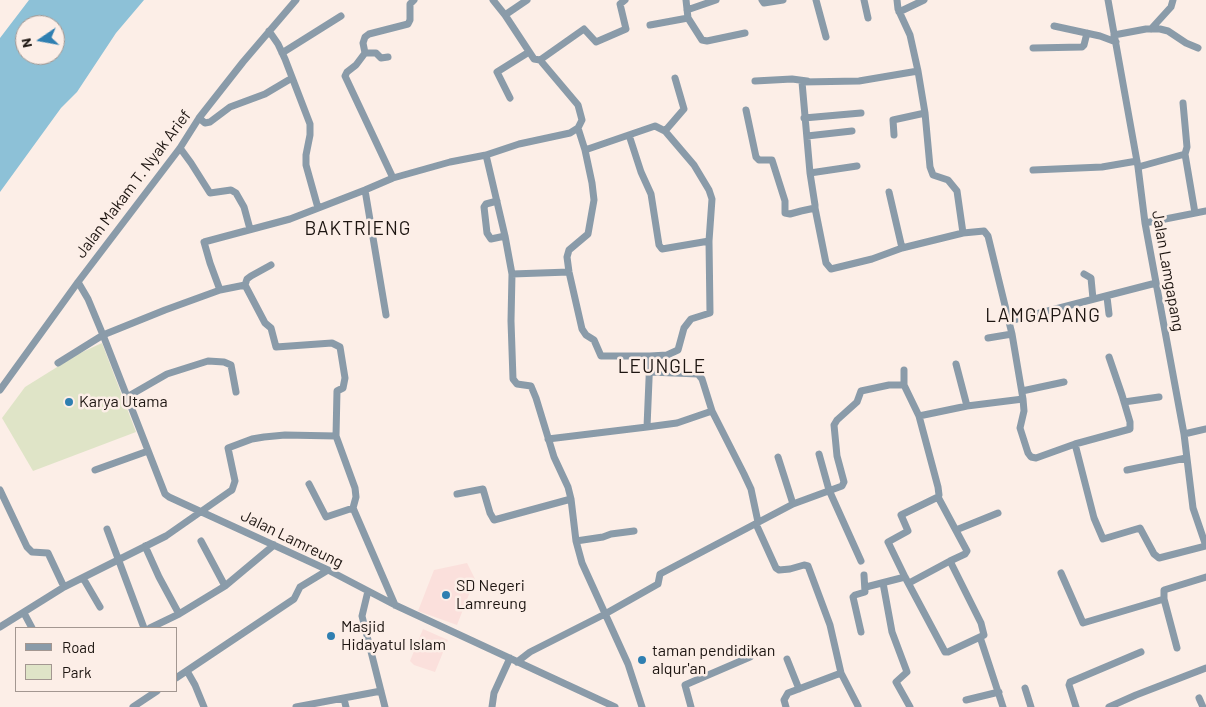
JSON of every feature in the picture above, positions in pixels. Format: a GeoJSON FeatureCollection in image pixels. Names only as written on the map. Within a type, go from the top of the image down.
{"type":"FeatureCollection","features":[{"type":"Feature","properties":{"kind":"street","name":"Jalan Makam T. Nyak Arief"},"geometry":{"type":"LineString","coordinates":[[0,390],[78,282],[180,148],[200,118],[243,62],[296,0]]}},
{"type":"Feature","properties":{"kind":"street"},"geometry":{"type":"LineString","coordinates":[[365,52],[362,43],[369,34],[408,24],[410,20],[410,4],[414,0]]}},
{"type":"Feature","properties":{"kind":"street"},"geometry":{"type":"LineString","coordinates":[[220,290],[204,242],[290,218],[393,178],[450,162],[486,155],[519,144],[570,133],[578,128],[582,120],[578,106],[540,60],[534,59],[493,0]]}},
{"type":"Feature","properties":{"kind":"street"},"geometry":{"type":"LineString","coordinates":[[505,15],[528,0]]}},
{"type":"Feature","properties":{"kind":"street"},"geometry":{"type":"LineString","coordinates":[[540,60],[584,30],[596,42],[626,29],[620,4],[625,0]]}},
{"type":"Feature","properties":{"kind":"street"},"geometry":{"type":"LineString","coordinates":[[686,0],[688,18],[702,40],[707,41],[746,33]]}},
{"type":"Feature","properties":{"kind":"street"},"geometry":{"type":"LineString","coordinates":[[687,10],[716,0]]}},
{"type":"Feature","properties":{"kind":"street"},"geometry":{"type":"LineString","coordinates":[[762,0],[764,3],[783,0]]}},
{"type":"Feature","properties":{"kind":"street"},"geometry":{"type":"LineString","coordinates":[[816,0],[826,37]]}},
{"type":"Feature","properties":{"kind":"street"},"geometry":{"type":"LineString","coordinates":[[864,0],[868,18]]}},
{"type":"Feature","properties":{"kind":"street"},"geometry":{"type":"LineString","coordinates":[[896,0],[899,12],[910,35],[918,71],[925,113],[930,167],[933,175],[948,180],[957,191],[963,233]]}},
{"type":"Feature","properties":{"kind":"street"},"geometry":{"type":"LineString","coordinates":[[899,12],[924,0]]}},
{"type":"Feature","properties":{"kind":"street","name":"Jalan Lamgapang"},"geometry":{"type":"LineString","coordinates":[[1108,0],[1137,164],[1145,223],[1184,434],[1193,508],[1206,546]]}},
{"type":"Feature","properties":{"kind":"street"},"geometry":{"type":"LineString","coordinates":[[1151,29],[1171,7],[1172,0]]}},
{"type":"Feature","properties":{"kind":"street"},"geometry":{"type":"LineString","coordinates":[[282,53],[341,16]]}},
{"type":"Feature","properties":{"kind":"street"},"geometry":{"type":"LineString","coordinates":[[650,25],[688,18]]}},
{"type":"Feature","properties":{"kind":"street"},"geometry":{"type":"LineString","coordinates":[[1054,26],[1115,38],[1151,29],[1168,32],[1198,48]]}},
{"type":"Feature","properties":{"kind":"street"},"geometry":{"type":"LineString","coordinates":[[269,31],[282,53],[310,124],[306,165],[318,208]]}},
{"type":"Feature","properties":{"kind":"street"},"geometry":{"type":"LineString","coordinates":[[1033,48],[1082,47],[1086,33]]}},
{"type":"Feature","properties":{"kind":"street"},"geometry":{"type":"LineString","coordinates":[[365,52],[376,52],[381,58],[388,57]]}},
{"type":"Feature","properties":{"kind":"street"},"geometry":{"type":"LineString","coordinates":[[365,52],[356,65],[346,72],[345,76],[393,178]]}},
{"type":"Feature","properties":{"kind":"street"},"geometry":{"type":"LineString","coordinates":[[510,98],[498,72],[529,52]]}},
{"type":"Feature","properties":{"kind":"street"},"geometry":{"type":"LineString","coordinates":[[918,71],[860,81],[802,82],[810,173],[826,263],[831,269],[872,259],[902,248],[963,233],[986,232],[1012,334],[1023,399],[1024,411],[1020,428],[1031,457],[1036,458],[1075,444],[1130,429],[1130,422],[1110,357]]}},
{"type":"Feature","properties":{"kind":"street"},"geometry":{"type":"LineString","coordinates":[[200,118],[205,123],[210,122],[230,107],[265,94],[292,78]]}},
{"type":"Feature","properties":{"kind":"street"},"geometry":{"type":"LineString","coordinates":[[665,131],[684,109],[675,78]]}},
{"type":"Feature","properties":{"kind":"street"},"geometry":{"type":"LineString","coordinates":[[755,82],[796,79],[808,82]]}},
{"type":"Feature","properties":{"kind":"street"},"geometry":{"type":"LineString","coordinates":[[1183,103],[1186,154],[1195,213]]}},
{"type":"Feature","properties":{"kind":"street"},"geometry":{"type":"LineString","coordinates":[[746,110],[756,158],[759,160],[772,160],[785,201],[785,213],[790,214],[815,208]]}},
{"type":"Feature","properties":{"kind":"street"},"geometry":{"type":"LineString","coordinates":[[894,135],[893,120],[925,113]]}},
{"type":"Feature","properties":{"kind":"street"},"geometry":{"type":"LineString","coordinates":[[804,118],[861,114]]}},
{"type":"Feature","properties":{"kind":"street"},"geometry":{"type":"LineString","coordinates":[[578,128],[592,184],[593,206],[588,234],[567,253],[568,272],[582,329],[586,335],[594,340],[600,356],[667,355],[678,350],[684,328],[691,318],[710,313],[709,241],[712,199],[709,190],[694,166],[665,131],[655,126],[585,150]]}},
{"type":"Feature","properties":{"kind":"street"},"geometry":{"type":"LineString","coordinates":[[807,136],[852,131]]}},
{"type":"Feature","properties":{"kind":"street"},"geometry":{"type":"LineString","coordinates":[[629,135],[641,172],[651,194],[659,245],[662,249],[709,241]]}},
{"type":"Feature","properties":{"kind":"street"},"geometry":{"type":"LineString","coordinates":[[180,148],[210,193],[231,190],[236,193],[244,207],[250,229]]}},
{"type":"Feature","properties":{"kind":"street"},"geometry":{"type":"LineString","coordinates":[[1033,170],[1094,168],[1137,164],[1186,154]]}},
{"type":"Feature","properties":{"kind":"street"},"geometry":{"type":"LineString","coordinates":[[486,155],[512,274],[513,379],[517,384],[531,386],[536,398],[548,439],[571,499],[576,541],[582,563],[628,664],[642,707]]}},
{"type":"Feature","properties":{"kind":"street"},"geometry":{"type":"LineString","coordinates":[[810,173],[857,166]]}},
{"type":"Feature","properties":{"kind":"street"},"geometry":{"type":"LineString","coordinates":[[365,190],[386,315]]}},
{"type":"Feature","properties":{"kind":"street"},"geometry":{"type":"LineString","coordinates":[[889,192],[902,248]]}},
{"type":"Feature","properties":{"kind":"street"},"geometry":{"type":"LineString","coordinates":[[497,201],[486,204],[484,207],[487,233],[491,238],[505,236]]}},
{"type":"Feature","properties":{"kind":"street"},"geometry":{"type":"LineString","coordinates":[[1145,223],[1206,211]]}},
{"type":"Feature","properties":{"kind":"street"},"geometry":{"type":"LineString","coordinates":[[271,265],[247,279],[245,285],[265,323],[271,328],[276,347],[332,344],[340,346],[345,378],[343,388],[336,391],[336,436],[355,488],[356,497],[353,508],[395,604]]}},
{"type":"Feature","properties":{"kind":"street"},"geometry":{"type":"LineString","coordinates":[[512,274],[568,272]]}},
{"type":"Feature","properties":{"kind":"street"},"geometry":{"type":"LineString","coordinates":[[1084,274],[1091,278],[1094,299]]}},
{"type":"Feature","properties":{"kind":"street","name":"Jalan Lamreung"},"geometry":{"type":"LineString","coordinates":[[78,282],[88,299],[103,335],[165,494],[615,707]]}},
{"type":"Feature","properties":{"kind":"street"},"geometry":{"type":"LineString","coordinates":[[1009,321],[1156,283]]}},
{"type":"Feature","properties":{"kind":"street"},"geometry":{"type":"LineString","coordinates":[[1009,321],[1156,283]]}},
{"type":"Feature","properties":{"kind":"street"},"geometry":{"type":"LineString","coordinates":[[58,364],[103,335],[220,290],[245,285]]}},
{"type":"Feature","properties":{"kind":"street"},"geometry":{"type":"LineString","coordinates":[[1107,297],[1108,314]]}},
{"type":"Feature","properties":{"kind":"street"},"geometry":{"type":"LineString","coordinates":[[988,338],[1012,334]]}},
{"type":"Feature","properties":{"kind":"street"},"geometry":{"type":"LineString","coordinates":[[647,427],[650,356]]}},
{"type":"Feature","properties":{"kind":"street"},"geometry":{"type":"LineString","coordinates":[[127,396],[167,374],[208,361],[224,362],[231,365],[236,392]]}},
{"type":"Feature","properties":{"kind":"street"},"geometry":{"type":"LineString","coordinates":[[956,364],[967,406]]}},
{"type":"Feature","properties":{"kind":"street"},"geometry":{"type":"LineString","coordinates":[[866,587],[907,580],[965,554],[967,551],[938,498],[940,495],[919,416],[904,385],[904,370]]}},
{"type":"Feature","properties":{"kind":"street"},"geometry":{"type":"LineString","coordinates":[[650,372],[698,374],[702,379],[712,412],[744,474],[755,503],[757,523],[776,568],[779,570],[804,565],[808,566],[830,625],[841,672],[858,706]]}},
{"type":"Feature","properties":{"kind":"street"},"geometry":{"type":"LineString","coordinates":[[1022,391],[1064,382]]}},
{"type":"Feature","properties":{"kind":"street"},"geometry":{"type":"LineString","coordinates":[[518,662],[530,652],[605,614],[658,584],[660,574],[793,504],[842,486],[844,482],[833,430],[837,420],[857,402],[861,391],[904,385]]}},
{"type":"Feature","properties":{"kind":"street"},"geometry":{"type":"LineString","coordinates":[[1124,402],[1159,397]]}},
{"type":"Feature","properties":{"kind":"street"},"geometry":{"type":"LineString","coordinates":[[919,416],[967,406],[1023,399]]}},
{"type":"Feature","properties":{"kind":"street"},"geometry":{"type":"LineString","coordinates":[[548,439],[677,423],[712,412]]}},
{"type":"Feature","properties":{"kind":"street"},"geometry":{"type":"LineString","coordinates":[[1184,434],[1206,429]]}},
{"type":"Feature","properties":{"kind":"street"},"geometry":{"type":"LineString","coordinates":[[0,627],[64,587],[166,536],[232,490],[235,481],[228,448],[252,439],[264,437],[285,435],[336,436]]}},
{"type":"Feature","properties":{"kind":"street"},"geometry":{"type":"LineString","coordinates":[[1075,444],[1094,518],[1103,539],[1140,528],[1154,554],[1159,558],[1206,546]]}},
{"type":"Feature","properties":{"kind":"street"},"geometry":{"type":"LineString","coordinates":[[95,470],[148,451]]}},
{"type":"Feature","properties":{"kind":"street"},"geometry":{"type":"LineString","coordinates":[[818,454],[829,490],[861,561]]}},
{"type":"Feature","properties":{"kind":"street"},"geometry":{"type":"LineString","coordinates":[[778,457],[793,504]]}},
{"type":"Feature","properties":{"kind":"street"},"geometry":{"type":"LineString","coordinates":[[1127,470],[1186,458]]}},
{"type":"Feature","properties":{"kind":"street"},"geometry":{"type":"LineString","coordinates":[[310,484],[326,517],[353,508]]}},
{"type":"Feature","properties":{"kind":"street"},"geometry":{"type":"LineString","coordinates":[[457,494],[483,488],[492,519],[494,520],[571,499]]}},
{"type":"Feature","properties":{"kind":"street"},"geometry":{"type":"LineString","coordinates":[[1,495],[27,547],[32,552],[48,554],[64,587]]}},
{"type":"Feature","properties":{"kind":"street"},"geometry":{"type":"LineString","coordinates":[[938,498],[901,515],[908,531],[888,542],[945,652],[984,635],[981,623],[950,561]]}},
{"type":"Feature","properties":{"kind":"street"},"geometry":{"type":"LineString","coordinates":[[956,530],[998,513]]}},
{"type":"Feature","properties":{"kind":"street"},"geometry":{"type":"LineString","coordinates":[[107,529],[144,627]]}},
{"type":"Feature","properties":{"kind":"street"},"geometry":{"type":"LineString","coordinates":[[576,541],[634,531]]}},
{"type":"Feature","properties":{"kind":"street"},"geometry":{"type":"LineString","coordinates":[[201,541],[225,586]]}},
{"type":"Feature","properties":{"kind":"street"},"geometry":{"type":"LineString","coordinates":[[152,627],[179,614],[225,586],[274,545]]}},
{"type":"Feature","properties":{"kind":"street"},"geometry":{"type":"LineString","coordinates":[[145,546],[179,614]]}},
{"type":"Feature","properties":{"kind":"street"},"geometry":{"type":"LineString","coordinates":[[178,677],[294,599],[300,587],[328,570]]}},
{"type":"Feature","properties":{"kind":"street"},"geometry":{"type":"LineString","coordinates":[[1060,573],[1084,623],[1164,599]]}},
{"type":"Feature","properties":{"kind":"street"},"geometry":{"type":"LineString","coordinates":[[861,632],[854,597],[865,592],[864,575]]}},
{"type":"Feature","properties":{"kind":"street"},"geometry":{"type":"LineString","coordinates":[[1177,648],[1164,599],[1164,590],[1206,577]]}},
{"type":"Feature","properties":{"kind":"street"},"geometry":{"type":"LineString","coordinates":[[83,578],[100,608]]}},
{"type":"Feature","properties":{"kind":"street"},"geometry":{"type":"LineString","coordinates":[[883,583],[892,632],[907,672],[896,682],[910,707]]}},
{"type":"Feature","properties":{"kind":"street"},"geometry":{"type":"LineString","coordinates":[[368,591],[362,616],[385,707]]}},
{"type":"Feature","properties":{"kind":"street"},"geometry":{"type":"LineString","coordinates":[[24,613],[31,627]]}},
{"type":"Feature","properties":{"kind":"street"},"geometry":{"type":"LineString","coordinates":[[980,637],[1003,707]]}},
{"type":"Feature","properties":{"kind":"street"},"geometry":{"type":"LineString","coordinates":[[1076,707],[1069,685],[1070,682],[1141,652]]}},
{"type":"Feature","properties":{"kind":"street"},"geometry":{"type":"LineString","coordinates":[[691,707],[685,685],[750,657]]}},
{"type":"Feature","properties":{"kind":"street"},"geometry":{"type":"LineString","coordinates":[[491,707],[494,694],[510,658]]}},
{"type":"Feature","properties":{"kind":"street"},"geometry":{"type":"LineString","coordinates":[[787,659],[798,688]]}},
{"type":"Feature","properties":{"kind":"street"},"geometry":{"type":"LineString","coordinates":[[1109,707],[1206,668]]}},
{"type":"Feature","properties":{"kind":"street"},"geometry":{"type":"LineString","coordinates":[[187,671],[195,684],[204,707]]}},
{"type":"Feature","properties":{"kind":"street"},"geometry":{"type":"LineString","coordinates":[[786,707],[785,696],[798,688],[841,672]]}},
{"type":"Feature","properties":{"kind":"street"},"geometry":{"type":"LineString","coordinates":[[1025,688],[1031,707]]}},
{"type":"Feature","properties":{"kind":"street"},"geometry":{"type":"LineString","coordinates":[[296,707],[381,691]]}},
{"type":"Feature","properties":{"kind":"street"},"geometry":{"type":"LineString","coordinates":[[966,700],[999,692]]}},
{"type":"Feature","properties":{"kind":"street"},"geometry":{"type":"LineString","coordinates":[[133,707],[146,694]]}},
{"type":"Feature","properties":{"kind":"street"},"geometry":{"type":"LineString","coordinates":[[1199,698],[1203,707]]}},
{"type":"Feature","properties":{"kind":"street"},"geometry":{"type":"LineString","coordinates":[[344,699],[346,707]]}},
{"type":"Feature","properties":{"kind":"shaded area","name":"SD Negeri Lamreung"},"geometry":{"type":"Polygon","coordinates":[[[467,563],[475,579],[457,625],[418,611],[434,570],[467,563]]]}},
{"type":"Feature","properties":{"kind":"shaded area"},"geometry":{"type":"Polygon","coordinates":[[[423,629],[448,640],[435,672],[414,665],[410,661],[423,629]]]}},
{"type":"Feature","properties":{"kind":"green space","name":"Karya Utama"},"geometry":{"type":"Polygon","coordinates":[[[102,343],[136,432],[33,471],[2,418],[25,387],[78,354],[102,343]]]}},
{"type":"Feature","properties":{"kind":"water"},"geometry":{"type":"Polygon","coordinates":[[[29,0],[144,0],[116,33],[77,92],[61,108],[0,192],[0,38],[15,18],[15,65],[65,65],[65,15],[18,15],[29,0]]]}},
{"type":"Feature","properties":{"kind":"place","name":"Karya Utama"},"geometry":{"type":"Point","coordinates":[69,402]}},
{"type":"Feature","properties":{"kind":"place","name":"SD Negeri Lamreung"},"geometry":{"type":"Point","coordinates":[446,595]}},
{"type":"Feature","properties":{"kind":"place","name":"Masjid Hidayatul Islam"},"geometry":{"type":"Point","coordinates":[331,636]}},
{"type":"Feature","properties":{"kind":"place","name":"taman pendidikan alqur'an"},"geometry":{"type":"Point","coordinates":[642,660]}},
{"type":"Feature","properties":{"kind":"district","name":"BAKTRIENG"},"geometry":{"type":"Point","coordinates":[358,229]}},
{"type":"Feature","properties":{"kind":"district","name":"LAMGAPANG"},"geometry":{"type":"Point","coordinates":[1043,316]}},
{"type":"Feature","properties":{"kind":"district","name":"LEUNGLE"},"geometry":{"type":"Point","coordinates":[662,367]}}]}
